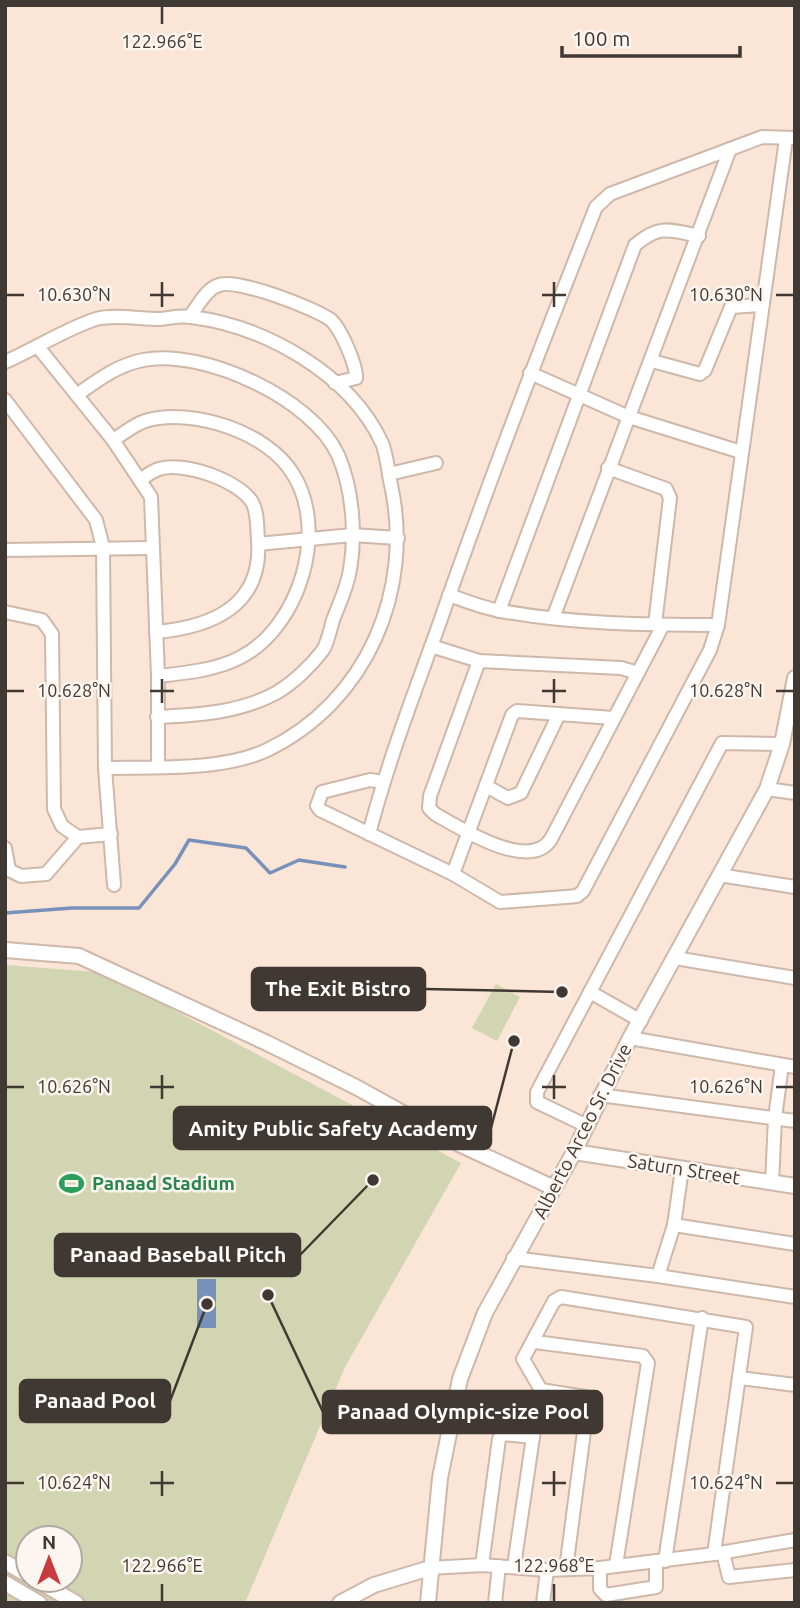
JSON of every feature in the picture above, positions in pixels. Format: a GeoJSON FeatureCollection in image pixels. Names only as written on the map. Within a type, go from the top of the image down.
{"type":"FeatureCollection","features":[{"type":"Feature","properties":{"kind":"street"},"geometry":{"type":"LineString","coordinates":[[369,834],[383,782],[449,595],[530,373],[596,207],[603,199],[762,138],[788,141],[761,305],[718,625],[710,650],[583,891],[566,897],[500,902],[453,874],[369,834],[320,810],[318,800],[322,793],[347,784],[370,780],[383,782]]}},
{"type":"Feature","properties":{"kind":"street"},"geometry":{"type":"LineString","coordinates":[[553,618],[730,149]]}},
{"type":"Feature","properties":{"kind":"street"},"geometry":{"type":"LineString","coordinates":[[499,611],[635,245],[648,234],[664,228],[699,236]]}},
{"type":"Feature","properties":{"kind":"street"},"geometry":{"type":"LineString","coordinates":[[190,316],[211,289],[228,283],[305,306],[332,321],[357,368],[356,378],[335,383]]}},
{"type":"Feature","properties":{"kind":"street"},"geometry":{"type":"LineString","coordinates":[[652,361],[700,374],[705,370],[731,307],[761,305]]}},
{"type":"Feature","properties":{"kind":"street"},"geometry":{"type":"LineString","coordinates":[[5,362],[98,318],[190,316],[278,343],[323,371],[365,417],[383,444],[397,512],[398,538],[392,599],[364,665],[343,693],[304,729],[266,751],[236,759],[158,767],[105,768]]}},
{"type":"Feature","properties":{"kind":"street"},"geometry":{"type":"LineString","coordinates":[[38,347],[113,440],[151,497],[158,676],[158,767]]}},
{"type":"Feature","properties":{"kind":"street"},"geometry":{"type":"LineString","coordinates":[[78,394],[112,370],[145,360],[177,360],[253,380],[316,422],[338,454],[349,492],[352,535],[350,569],[324,649],[300,675],[276,693],[214,714],[158,717]]}},
{"type":"Feature","properties":{"kind":"street"},"geometry":{"type":"LineString","coordinates":[[530,373],[629,417],[741,452]]}},
{"type":"Feature","properties":{"kind":"street"},"geometry":{"type":"LineString","coordinates":[[5,400],[96,520],[103,547],[105,768],[114,885]]}},
{"type":"Feature","properties":{"kind":"street"},"geometry":{"type":"LineString","coordinates":[[113,440],[145,421],[184,418],[218,423],[247,432],[293,473],[304,501],[307,540],[302,577],[291,604],[263,644],[240,658],[215,667],[158,676]]}},
{"type":"Feature","properties":{"kind":"street"},"geometry":{"type":"LineString","coordinates":[[389,474],[436,463]]}},
{"type":"Feature","properties":{"kind":"street"},"geometry":{"type":"LineString","coordinates":[[140,480],[158,469],[182,466],[231,485],[251,502],[258,544],[258,561],[239,603],[217,619],[192,629],[156,632]]}},
{"type":"Feature","properties":{"kind":"street"},"geometry":{"type":"LineString","coordinates":[[479,661],[429,796],[429,808],[467,832],[515,853],[548,844],[638,673],[659,625],[670,498],[666,489],[608,468]]}},
{"type":"Feature","properties":{"kind":"street"},"geometry":{"type":"LineString","coordinates":[[258,544],[352,535],[398,538]]}},
{"type":"Feature","properties":{"kind":"street"},"geometry":{"type":"LineString","coordinates":[[5,550],[152,548]]}},
{"type":"Feature","properties":{"kind":"street"},"geometry":{"type":"LineString","coordinates":[[449,595],[499,611],[553,618],[659,625],[718,625]]}},
{"type":"Feature","properties":{"kind":"street"},"geometry":{"type":"LineString","coordinates":[[5,612],[42,620],[52,634],[54,809],[62,826],[78,837],[111,834]]}},
{"type":"Feature","properties":{"kind":"street"},"geometry":{"type":"LineString","coordinates":[[431,646],[479,661],[621,668],[638,673]]}},
{"type":"Feature","properties":{"kind":"street","name":"Alberto Arceo Sr. Drive"},"geometry":{"type":"LineString","coordinates":[[428,1603],[440,1478],[460,1379],[485,1312],[552,1186],[574,1153],[630,1038],[767,789],[791,724],[795,678]]}},
{"type":"Feature","properties":{"kind":"street"},"geometry":{"type":"LineString","coordinates":[[453,874],[512,715],[517,711],[613,718]]}},
{"type":"Feature","properties":{"kind":"street"},"geometry":{"type":"LineString","coordinates":[[486,786],[508,798],[522,793],[559,714]]}},
{"type":"Feature","properties":{"kind":"street"},"geometry":{"type":"LineString","coordinates":[[587,1126],[537,1102],[535,1098],[722,743],[782,744]]}},
{"type":"Feature","properties":{"kind":"street"},"geometry":{"type":"LineString","coordinates":[[767,789],[795,793]]}},
{"type":"Feature","properties":{"kind":"street"},"geometry":{"type":"LineString","coordinates":[[5,848],[9,870],[21,876],[46,874],[78,837]]}},
{"type":"Feature","properties":{"kind":"street"},"geometry":{"type":"LineString","coordinates":[[719,875],[795,887]]}},
{"type":"Feature","properties":{"kind":"street"},"geometry":{"type":"LineString","coordinates":[[5,950],[79,956],[267,1043],[356,1087],[459,1144],[552,1186]]}},
{"type":"Feature","properties":{"kind":"street"},"geometry":{"type":"LineString","coordinates":[[675,958],[795,978]]}},
{"type":"Feature","properties":{"kind":"street"},"geometry":{"type":"LineString","coordinates":[[590,992],[641,1021]]}},
{"type":"Feature","properties":{"kind":"street"},"geometry":{"type":"LineString","coordinates":[[630,1038],[789,1066],[775,1118],[772,1183]]}},
{"type":"Feature","properties":{"kind":"street"},"geometry":{"type":"LineString","coordinates":[[600,1095],[795,1121]]}},
{"type":"Feature","properties":{"kind":"street","name":"Saturn Street"},"geometry":{"type":"LineString","coordinates":[[574,1153],[795,1186]]}},
{"type":"Feature","properties":{"kind":"street"},"geometry":{"type":"LineString","coordinates":[[658,1276],[674,1225],[682,1169]]}},
{"type":"Feature","properties":{"kind":"street"},"geometry":{"type":"LineString","coordinates":[[674,1225],[795,1244]]}},
{"type":"Feature","properties":{"kind":"street"},"geometry":{"type":"LineString","coordinates":[[513,1258],[795,1297]]}},
{"type":"Feature","properties":{"kind":"street"},"geometry":{"type":"LineString","coordinates":[[514,1566],[541,1390],[524,1364],[526,1352],[535,1342],[554,1301],[561,1297],[746,1327],[718,1554],[729,1577],[795,1570]]}},
{"type":"Feature","properties":{"kind":"street"},"geometry":{"type":"LineString","coordinates":[[600,1568],[600,1589],[606,1595],[656,1587],[702,1318]]}},
{"type":"Feature","properties":{"kind":"street"},"geometry":{"type":"LineString","coordinates":[[535,1342],[643,1356],[648,1363],[616,1565]]}},
{"type":"Feature","properties":{"kind":"street"},"geometry":{"type":"LineString","coordinates":[[740,1378],[795,1385]]}},
{"type":"Feature","properties":{"kind":"street"},"geometry":{"type":"LineString","coordinates":[[541,1390],[584,1397],[588,1401],[566,1569]]}},
{"type":"Feature","properties":{"kind":"street"},"geometry":{"type":"LineString","coordinates":[[482,1565],[499,1439],[502,1434],[510,1433],[533,1437]]}},
{"type":"Feature","properties":{"kind":"street"},"geometry":{"type":"LineString","coordinates":[[340,1603],[374,1585],[430,1568],[482,1565],[547,1570],[600,1568],[718,1554],[795,1539]]}},
{"type":"Feature","properties":{"kind":"street"},"geometry":{"type":"LineString","coordinates":[[495,1603],[499,1566]]}},
{"type":"Feature","properties":{"kind":"street"},"geometry":{"type":"LineString","coordinates":[[543,1603],[547,1570]]}},
{"type":"Feature","properties":{"kind":"street"},"geometry":{"type":"LineString","coordinates":[[5,1583],[39,1603]]}},
{"type":"Feature","properties":{"kind":"street"},"geometry":{"type":"LineString","coordinates":[[61,1594],[76,1603]]}},
{"type":"Feature","properties":{"kind":"green space"},"geometry":{"type":"Polygon","coordinates":[[[5,965],[96,972],[110,976],[461,1163],[345,1367],[245,1603],[5,1603],[5,965]]]}},
{"type":"Feature","properties":{"kind":"green space"},"geometry":{"type":"Polygon","coordinates":[[[496,984],[520,997],[497,1041],[472,1028],[496,984]]]}},
{"type":"Feature","properties":{"kind":"water"},"geometry":{"type":"Polygon","coordinates":[[[197,1279],[216,1279],[216,1328],[197,1328],[197,1279]]]}},
{"type":"Feature","properties":{"kind":"waterway"},"geometry":{"type":"LineString","coordinates":[[5,913],[72,908],[139,908],[175,864],[189,840],[246,848],[270,873],[299,860],[345,867]]}},
{"type":"Feature","properties":{"kind":"place","name":"The Exit Bistro"},"geometry":{"type":"Point","coordinates":[562,992]}},
{"type":"Feature","properties":{"kind":"place","name":"Amity Public Safety Academy"},"geometry":{"type":"Point","coordinates":[514,1041]}},
{"type":"Feature","properties":{"kind":"place","name":"Panaad Baseball Pitch"},"geometry":{"type":"Point","coordinates":[373,1180]}},
{"type":"Feature","properties":{"kind":"place","name":"Panaad Stadium"},"geometry":{"type":"Point","coordinates":[72,1183]}},
{"type":"Feature","properties":{"kind":"place","name":"Panaad Olympic-size Pool"},"geometry":{"type":"Point","coordinates":[268,1295]}},
{"type":"Feature","properties":{"kind":"place","name":"Panaad Pool"},"geometry":{"type":"Point","coordinates":[207,1304]}}]}
